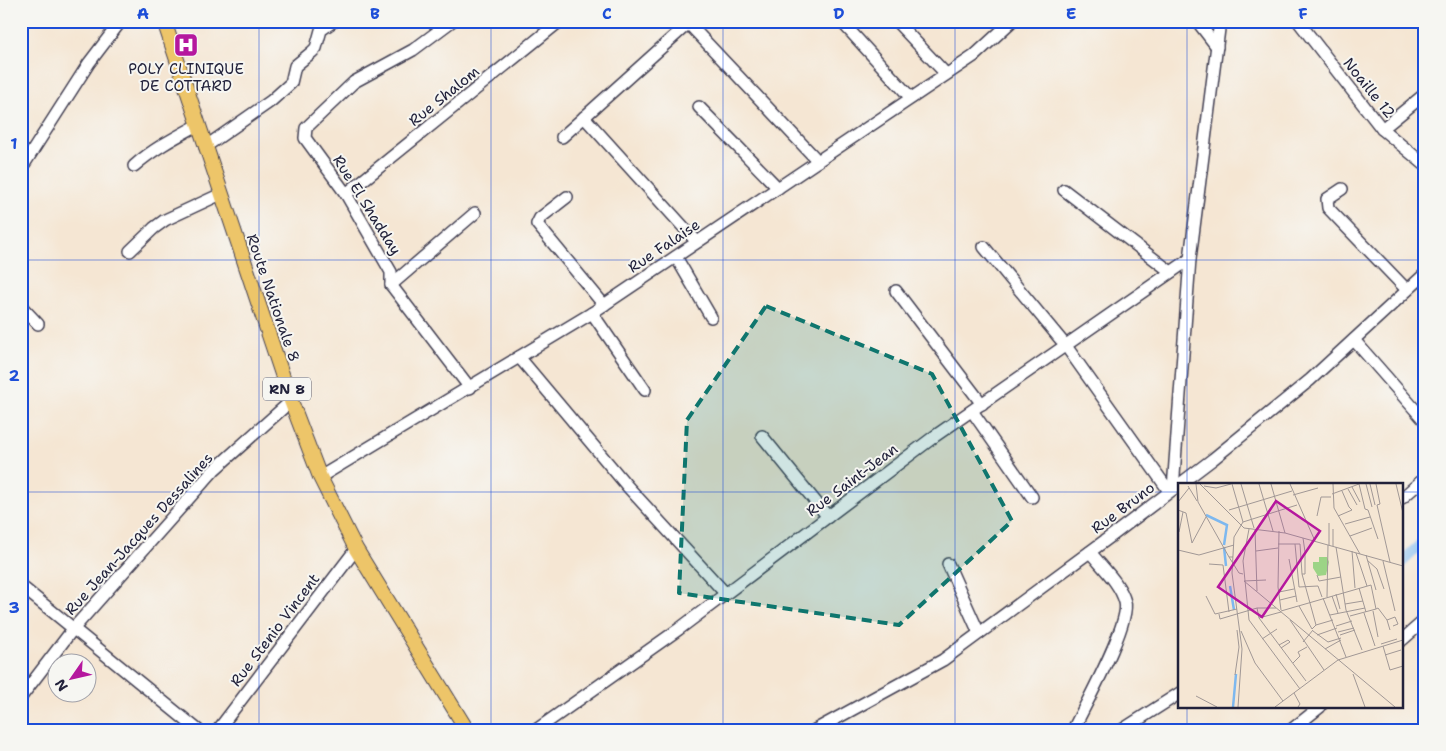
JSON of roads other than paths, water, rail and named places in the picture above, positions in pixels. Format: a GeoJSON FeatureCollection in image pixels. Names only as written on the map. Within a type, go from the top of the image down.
{"type":"FeatureCollection","features":[{"type":"Feature","properties":{"kind":"main road","name":"Route Nationale 8"},"geometry":{"type":"LineString","coordinates":[[164,21],[291,402],[320,477],[356,549],[467,730]]}},
{"type":"Feature","properties":{"kind":"street"},"geometry":{"type":"LineString","coordinates":[[21,169],[89,63],[121,21]]}},
{"type":"Feature","properties":{"kind":"street"},"geometry":{"type":"LineString","coordinates":[[205,146],[271,101],[291,83],[295,66],[316,48],[321,30],[334,21]]}},
{"type":"Feature","properties":{"kind":"street","name":"Rue El Shadday"},"geometry":{"type":"LineString","coordinates":[[452,21],[413,50],[354,82],[306,128],[304,135],[346,194],[391,272],[391,285],[470,388]]}},
{"type":"Feature","properties":{"kind":"street","name":"Rue Shalom"},"geometry":{"type":"LineString","coordinates":[[346,194],[560,21]]}},
{"type":"Feature","properties":{"kind":"street"},"geometry":{"type":"LineString","coordinates":[[841,21],[911,98]]}},
{"type":"Feature","properties":{"kind":"street"},"geometry":{"type":"LineString","coordinates":[[896,21],[946,74]]}},
{"type":"Feature","properties":{"kind":"street","name":"Rue Falaise"},"geometry":{"type":"LineString","coordinates":[[320,477],[592,313],[974,56],[1012,21]]}},
{"type":"Feature","properties":{"kind":"street"},"geometry":{"type":"LineString","coordinates":[[1197,21],[1217,47]]}},
{"type":"Feature","properties":{"kind":"street"},"geometry":{"type":"LineString","coordinates":[[1171,490],[1190,259],[1220,21]]}},
{"type":"Feature","properties":{"kind":"street","name":"Noaille 12"},"geometry":{"type":"LineString","coordinates":[[1298,21],[1382,129],[1425,165]]}},
{"type":"Feature","properties":{"kind":"street"},"geometry":{"type":"LineString","coordinates":[[562,138],[689,22],[818,161]]}},
{"type":"Feature","properties":{"kind":"street"},"geometry":{"type":"LineString","coordinates":[[1382,129],[1425,94]]}},
{"type":"Feature","properties":{"kind":"street"},"geometry":{"type":"LineString","coordinates":[[700,107],[778,188]]}},
{"type":"Feature","properties":{"kind":"street"},"geometry":{"type":"LineString","coordinates":[[584,117],[697,242]]}},
{"type":"Feature","properties":{"kind":"street"},"geometry":{"type":"LineString","coordinates":[[134,166],[176,136],[198,125]]}},
{"type":"Feature","properties":{"kind":"street"},"geometry":{"type":"LineString","coordinates":[[1342,189],[1328,199],[1328,208],[1407,290]]}},
{"type":"Feature","properties":{"kind":"street"},"geometry":{"type":"LineString","coordinates":[[1064,190],[1171,272]]}},
{"type":"Feature","properties":{"kind":"street"},"geometry":{"type":"LineString","coordinates":[[130,251],[165,220],[221,194]]}},
{"type":"Feature","properties":{"kind":"street"},"geometry":{"type":"LineString","coordinates":[[567,197],[540,218],[537,224],[604,305]]}},
{"type":"Feature","properties":{"kind":"street"},"geometry":{"type":"LineString","coordinates":[[391,285],[475,213]]}},
{"type":"Feature","properties":{"kind":"street"},"geometry":{"type":"LineString","coordinates":[[984,246],[1066,346],[1171,490]]}},
{"type":"Feature","properties":{"kind":"street"},"geometry":{"type":"LineString","coordinates":[[676,257],[711,317]]}},
{"type":"Feature","properties":{"kind":"street","name":"Rue Saint-Jean"},"geometry":{"type":"LineString","coordinates":[[536,730],[679,629],[935,436],[1190,259]]}},
{"type":"Feature","properties":{"kind":"street","name":"Rue Bruno"},"geometry":{"type":"LineString","coordinates":[[1180,483],[1310,380],[1425,274]]}},
{"type":"Feature","properties":{"kind":"street"},"geometry":{"type":"LineString","coordinates":[[896,290],[982,404]]}},
{"type":"Feature","properties":{"kind":"street"},"geometry":{"type":"LineString","coordinates":[[21,306],[38,324]]}},
{"type":"Feature","properties":{"kind":"street"},"geometry":{"type":"LineString","coordinates":[[592,313],[645,390]]}},
{"type":"Feature","properties":{"kind":"street"},"geometry":{"type":"LineString","coordinates":[[1354,340],[1425,421]]}},
{"type":"Feature","properties":{"kind":"street"},"geometry":{"type":"LineString","coordinates":[[519,357],[628,487],[725,593]]}},
{"type":"Feature","properties":{"kind":"street","name":"Rue Jean-Jacques Dessalines"},"geometry":{"type":"LineString","coordinates":[[21,697],[74,629],[214,470],[291,402]]}},
{"type":"Feature","properties":{"kind":"street"},"geometry":{"type":"LineString","coordinates":[[972,411],[1032,497]]}},
{"type":"Feature","properties":{"kind":"street"},"geometry":{"type":"LineString","coordinates":[[762,436],[828,517]]}},
{"type":"Feature","properties":{"kind":"street"},"geometry":{"type":"LineString","coordinates":[[1404,496],[1425,478]]}},
{"type":"Feature","properties":{"kind":"street","name":"Rue Bruno"},"geometry":{"type":"LineString","coordinates":[[814,730],[943,660],[1178,484]]}},
{"type":"Feature","properties":{"kind":"street","name":"Rue Stenio Vincent"},"geometry":{"type":"LineString","coordinates":[[218,730],[356,549]]}},
{"type":"Feature","properties":{"kind":"street"},"geometry":{"type":"LineString","coordinates":[[1073,730],[1117,637],[1126,604],[1120,589],[1090,552]]}},
{"type":"Feature","properties":{"kind":"street"},"geometry":{"type":"LineString","coordinates":[[948,564],[979,633]]}},
{"type":"Feature","properties":{"kind":"street"},"geometry":{"type":"LineString","coordinates":[[21,586],[198,730]]}},
{"type":"Feature","properties":{"kind":"street"},"geometry":{"type":"LineString","coordinates":[[1404,638],[1425,620]]}},
{"type":"Feature","properties":{"kind":"street"},"geometry":{"type":"LineString","coordinates":[[1122,730],[1178,695]]}},
{"type":"Feature","properties":{"kind":"street"},"geometry":{"type":"LineString","coordinates":[[1291,730],[1319,708]]}},
{"type":"Feature","properties":{"kind":"waterway"},"geometry":{"type":"LineString","coordinates":[[1404,560],[1425,540]]}},
{"type":"Feature","properties":{"kind":"place","name":"POLY CLINIQUE DE COTTARD"},"geometry":{"type":"Point","coordinates":[186,45]}}]}
